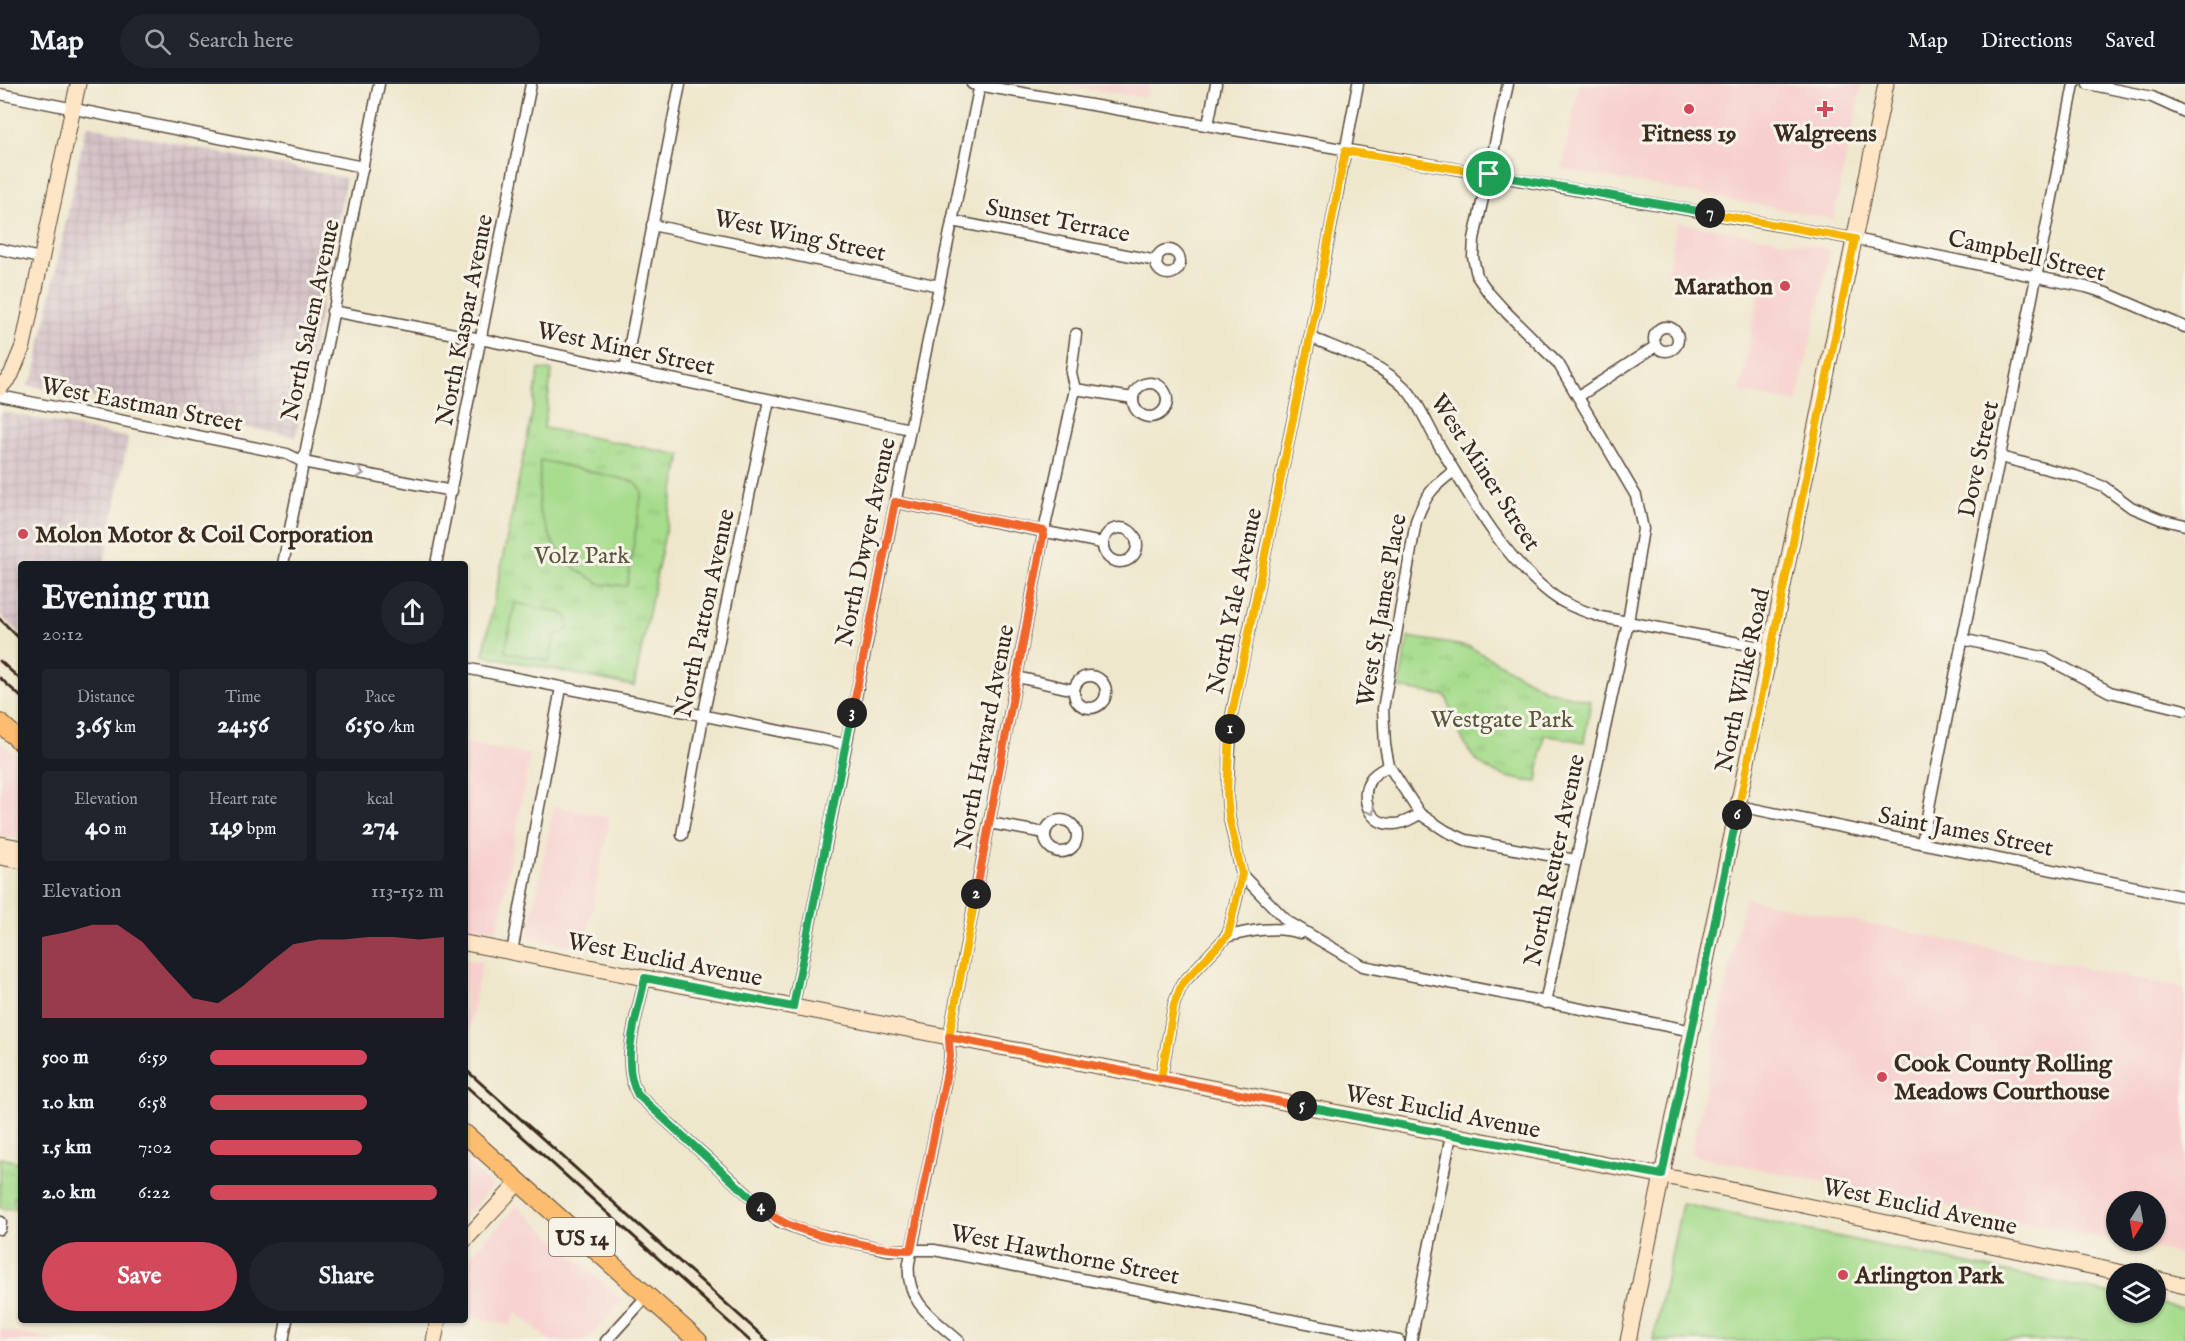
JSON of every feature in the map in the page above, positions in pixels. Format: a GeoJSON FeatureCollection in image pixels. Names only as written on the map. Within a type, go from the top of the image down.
{"type":"FeatureCollection","features":[{"type":"Feature","properties":{"kind":"main road"},"geometry":{"type":"LineString","coordinates":[[0,388],[11,375],[22,346],[78,84]]}},
{"type":"Feature","properties":{"kind":"main road","name":"North Wilke Road"},"geometry":{"type":"LineString","coordinates":[[1628,1341],[1886,84]]}},
{"type":"Feature","properties":{"kind":"main road"},"geometry":{"type":"LineString","coordinates":[[0,723],[18,739]]}},
{"type":"Feature","properties":{"kind":"main road"},"geometry":{"type":"LineString","coordinates":[[0,844],[18,847]]}},
{"type":"Feature","properties":{"kind":"main road"},"geometry":{"type":"LineString","coordinates":[[0,857],[18,860]]}},
{"type":"Feature","properties":{"kind":"main road","name":"West Euclid Avenue"},"geometry":{"type":"LineString","coordinates":[[468,944],[1662,1175],[2106,1269]]}},
{"type":"Feature","properties":{"kind":"main road","name":"US 14"},"geometry":{"type":"LineString","coordinates":[[468,1137],[698,1341]]}},
{"type":"Feature","properties":{"kind":"main road"},"geometry":{"type":"LineString","coordinates":[[468,1237],[519,1182]]}},
{"type":"Feature","properties":{"kind":"main road"},"geometry":{"type":"LineString","coordinates":[[2166,1282],[2185,1286]]}},
{"type":"Feature","properties":{"kind":"main road"},"geometry":{"type":"LineString","coordinates":[[434,1341],[437,1323]]}},
{"type":"Feature","properties":{"kind":"street","name":"North Salem Avenue"},"geometry":{"type":"LineString","coordinates":[[284,561],[379,84]]}},
{"type":"Feature","properties":{"kind":"street","name":"North Kaspar Avenue"},"geometry":{"type":"LineString","coordinates":[[437,561],[531,84]]}},
{"type":"Feature","properties":{"kind":"street"},"geometry":{"type":"LineString","coordinates":[[626,369],[680,84]]}},
{"type":"Feature","properties":{"kind":"street","name":"Campbell Street"},"geometry":{"type":"LineString","coordinates":[[977,84],[1345,151],[1489,174],[1855,239],[2038,276],[2106,293],[2185,327]]}},
{"type":"Feature","properties":{"kind":"street","name":"North Dwyer Avenue"},"geometry":{"type":"LineString","coordinates":[[793,1007],[952,221],[977,84]]}},
{"type":"Feature","properties":{"kind":"street"},"geometry":{"type":"LineString","coordinates":[[1208,125],[1216,84]]}},
{"type":"Feature","properties":{"kind":"street","name":"North Yale Avenue"},"geometry":{"type":"LineString","coordinates":[[1161,1079],[1174,1004],[1182,984],[1226,937],[1242,874],[1229,817],[1227,794],[1232,714],[1310,337],[1358,84]]}},
{"type":"Feature","properties":{"kind":"street","name":"North Reuter Avenue"},"geometry":{"type":"LineString","coordinates":[[1508,84],[1474,239],[1473,257],[1477,276],[1507,313],[1558,363],[1636,496],[1643,529],[1628,622],[1545,1003]]}},
{"type":"Feature","properties":{"kind":"street","name":"Dove Street"},"geometry":{"type":"LineString","coordinates":[[1922,843],[2038,276],[2074,84]]}},
{"type":"Feature","properties":{"kind":"street"},"geometry":{"type":"LineString","coordinates":[[2088,84],[2152,97],[2185,112]]}},
{"type":"Feature","properties":{"kind":"street"},"geometry":{"type":"LineString","coordinates":[[0,94],[363,167]]}},
{"type":"Feature","properties":{"kind":"street","name":"Sunset Terrace"},"geometry":{"type":"LineString","coordinates":[[952,221],[1156,261]]}},
{"type":"Feature","properties":{"kind":"street","name":"West Wing Street"},"geometry":{"type":"LineString","coordinates":[[652,225],[939,286]]}},
{"type":"Feature","properties":{"kind":"street"},"geometry":{"type":"LineString","coordinates":[[0,249],[40,258]]}},
{"type":"Feature","properties":{"kind":"street","name":"West Miner Street"},"geometry":{"type":"LineString","coordinates":[[332,311],[481,339],[909,429]]}},
{"type":"Feature","properties":{"kind":"street","name":"North Harvard Avenue"},"geometry":{"type":"LineString","coordinates":[[959,1341],[918,1304],[911,1291],[908,1271],[950,1057],[949,1037],[1044,531],[1075,389],[1071,373],[1076,334]]}},
{"type":"Feature","properties":{"kind":"street","name":"West Miner Street"},"geometry":{"type":"LineString","coordinates":[[1310,337],[1360,358],[1407,390],[1454,471],[1506,548],[1552,596],[1575,608],[1601,617],[1771,649]]}},
{"type":"Feature","properties":{"kind":"street"},"geometry":{"type":"LineString","coordinates":[[1579,396],[1656,346]]}},
{"type":"Feature","properties":{"kind":"street"},"geometry":{"type":"LineString","coordinates":[[1075,389],[1133,398]]}},
{"type":"Feature","properties":{"kind":"street","name":"West Eastman Street"},"geometry":{"type":"LineString","coordinates":[[0,396],[287,454],[303,462],[452,491]]}},
{"type":"Feature","properties":{"kind":"street","name":"North Patton Avenue"},"geometry":{"type":"LineString","coordinates":[[682,835],[703,717],[769,400]]}},
{"type":"Feature","properties":{"kind":"street"},"geometry":{"type":"LineString","coordinates":[[2000,458],[2104,487],[2131,507],[2160,519],[2185,525]]}},
{"type":"Feature","properties":{"kind":"street","name":"West St James Place"},"geometry":{"type":"LineString","coordinates":[[1454,471],[1431,489],[1416,521],[1383,709],[1389,766],[1420,814],[1446,831],[1466,840],[1575,860]]}},
{"type":"Feature","properties":{"kind":"street"},"geometry":{"type":"LineString","coordinates":[[895,502],[1102,543]]}},
{"type":"Feature","properties":{"kind":"street"},"geometry":{"type":"LineString","coordinates":[[1962,639],[2046,658],[2110,692],[2185,710]]}},
{"type":"Feature","properties":{"kind":"street"},"geometry":{"type":"LineString","coordinates":[[468,669],[845,744]]}},
{"type":"Feature","properties":{"kind":"street"},"geometry":{"type":"LineString","coordinates":[[1017,677],[1074,690]]}},
{"type":"Feature","properties":{"kind":"street"},"geometry":{"type":"LineString","coordinates":[[512,952],[561,688]]}},
{"type":"Feature","properties":{"kind":"street"},"geometry":{"type":"LineString","coordinates":[[1389,766],[1370,779],[1365,801],[1370,813],[1378,822],[1392,825],[1420,814]]}},
{"type":"Feature","properties":{"kind":"street","name":"Saint James Street"},"geometry":{"type":"LineString","coordinates":[[1739,806],[2185,897]]}},
{"type":"Feature","properties":{"kind":"street"},"geometry":{"type":"LineString","coordinates":[[989,823],[1045,833]]}},
{"type":"Feature","properties":{"kind":"street"},"geometry":{"type":"LineString","coordinates":[[1242,874],[1287,921],[1363,966],[1693,1031]]}},
{"type":"Feature","properties":{"kind":"street"},"geometry":{"type":"LineString","coordinates":[[1226,937],[1269,929],[1292,930],[1309,936]]}},
{"type":"Feature","properties":{"kind":"street","name":"West Hawthorne Street"},"geometry":{"type":"LineString","coordinates":[[645,978],[629,1058],[634,1087],[638,1095],[759,1206],[780,1222],[801,1231],[888,1250],[934,1250],[1399,1341]]}},
{"type":"Feature","properties":{"kind":"street"},"geometry":{"type":"LineString","coordinates":[[1411,1341],[1451,1135]]}},
{"type":"Feature","properties":{"kind":"street"},"geometry":{"type":"LineString","coordinates":[[606,1341],[647,1296]]}},
{"type":"Feature","properties":{"kind":"street"},"geometry":{"type":"LineString","coordinates":[[283,1341],[286,1323]]}},
{"type":"Feature","properties":{"kind":"shaded area"},"geometry":{"type":"Polygon","coordinates":[[[1057,84],[1149,84],[1146,98],[1057,84]]]}},
{"type":"Feature","properties":{"kind":"shaded area"},"geometry":{"type":"Polygon","coordinates":[[[1579,84],[1862,84],[1833,219],[1562,169],[1579,84]]]}},
{"type":"Feature","properties":{"kind":"shaded area"},"geometry":{"type":"Polygon","coordinates":[[[89,126],[346,178],[296,437],[27,385],[34,376],[85,130],[89,126]]]}},
{"type":"Feature","properties":{"kind":"shaded area"},"geometry":{"type":"Polygon","coordinates":[[[1677,222],[1826,248],[1830,253],[1797,403],[1740,392],[1759,294],[1667,276],[1677,222]]]}},
{"type":"Feature","properties":{"kind":"shaded area"},"geometry":{"type":"Polygon","coordinates":[[[3,412],[128,438],[105,561],[18,561],[18,631],[0,615],[0,416],[3,412]]]}},
{"type":"Feature","properties":{"kind":"shaded area"},"geometry":{"type":"Polygon","coordinates":[[[0,742],[18,756],[18,839],[0,836],[0,742]]]}},
{"type":"Feature","properties":{"kind":"shaded area"},"geometry":{"type":"Polygon","coordinates":[[[468,744],[530,755],[497,931],[468,925],[468,744]]]}},
{"type":"Feature","properties":{"kind":"shaded area"},"geometry":{"type":"Polygon","coordinates":[[[554,806],[610,818],[584,948],[528,937],[554,806]]]}},
{"type":"Feature","properties":{"kind":"shaded area"},"geometry":{"type":"Polygon","coordinates":[[[1744,898],[2185,989],[2185,1255],[2165,1251],[2166,1191],[2106,1191],[2106,1239],[1696,1156],[1692,1151],[1744,898]]]}},
{"type":"Feature","properties":{"kind":"shaded area"},"geometry":{"type":"Polygon","coordinates":[[[468,960],[482,962],[468,1033],[468,960]]]}},
{"type":"Feature","properties":{"kind":"shaded area"},"geometry":{"type":"Polygon","coordinates":[[[468,1163],[493,1186],[468,1214],[468,1163]]]}},
{"type":"Feature","properties":{"kind":"shaded area"},"geometry":{"type":"Polygon","coordinates":[[[517,1205],[622,1301],[586,1341],[550,1341],[516,1312],[510,1326],[468,1316],[468,1259],[517,1205]]]}},
{"type":"Feature","properties":{"kind":"shaded area"},"geometry":{"type":"Polygon","coordinates":[[[0,1329],[54,1341],[0,1341],[0,1329]]]}},
{"type":"Feature","properties":{"kind":"green space","name":"Volz Park"},"geometry":{"type":"Polygon","coordinates":[[[539,369],[552,371],[544,428],[681,455],[634,686],[483,655],[539,369]]]}},
{"type":"Feature","properties":{"kind":"green space"},"geometry":{"type":"Polygon","coordinates":[[[540,460],[635,482],[642,491],[627,586],[601,584],[577,570],[554,545],[539,511],[540,460]]]}},
{"type":"Feature","properties":{"kind":"green space"},"geometry":{"type":"Polygon","coordinates":[[[515,603],[560,612],[567,616],[568,628],[563,633],[555,635],[549,661],[505,652],[515,603]]]}},
{"type":"Feature","properties":{"kind":"green space","name":"Westgate Park"},"geometry":{"type":"Polygon","coordinates":[[[1408,637],[1470,647],[1546,690],[1591,701],[1584,742],[1544,735],[1537,782],[1515,779],[1484,766],[1466,746],[1446,696],[1399,688],[1408,637]]]}},
{"type":"Feature","properties":{"kind":"green space"},"geometry":{"type":"Polygon","coordinates":[[[0,1158],[18,1162],[18,1198],[14,1197],[16,1209],[0,1208],[0,1158]]]}},
{"type":"Feature","properties":{"kind":"green space","name":"Arlington Park"},"geometry":{"type":"Polygon","coordinates":[[[1682,1204],[2106,1293],[2106,1323],[2166,1323],[2166,1305],[2185,1309],[2185,1341],[1653,1341],[1682,1204]]]}},
{"type":"Feature","properties":{"kind":"railway"},"geometry":{"type":"LineString","coordinates":[[0,619],[18,637]]}},
{"type":"Feature","properties":{"kind":"railway"},"geometry":{"type":"LineString","coordinates":[[0,661],[18,677]]}},
{"type":"Feature","properties":{"kind":"railway"},"geometry":{"type":"LineString","coordinates":[[0,678],[18,694]]}},
{"type":"Feature","properties":{"kind":"railway"},"geometry":{"type":"LineString","coordinates":[[468,1072],[768,1341]]}},
{"type":"Feature","properties":{"kind":"railway"},"geometry":{"type":"LineString","coordinates":[[468,1088],[750,1341]]}},
{"type":"Feature","properties":{"kind":"place","name":"Fitness 19"},"geometry":{"type":"Point","coordinates":[1689,109]}},
{"type":"Feature","properties":{"kind":"place","name":"Walgreens"},"geometry":{"type":"Point","coordinates":[1825,109]}},
{"type":"Feature","properties":{"kind":"place","name":"Marathon"},"geometry":{"type":"Point","coordinates":[1785,286]}},
{"type":"Feature","properties":{"kind":"place","name":"Molon Motor & Coil Corporation"},"geometry":{"type":"Point","coordinates":[23,534]}},
{"type":"Feature","properties":{"kind":"place","name":"Cook County Rolling Meadows Courthouse"},"geometry":{"type":"Point","coordinates":[1882,1077]}},
{"type":"Feature","properties":{"kind":"place","name":"Arlington Park"},"geometry":{"type":"Point","coordinates":[1843,1275]}},
{"type":"Feature","properties":{"kind":"route"},"geometry":{"type":"LineString","coordinates":[[1489,174],[1345,151],[1310,337],[1232,714],[1227,794],[1229,817],[1242,874],[1228,935],[1182,984],[1174,1004],[1161,1079],[949,1037],[1044,531],[895,502],[793,1007],[645,978],[629,1058],[634,1087],[638,1095],[780,1222],[801,1231],[888,1250],[911,1250],[950,1057],[949,1037],[1569,1158],[1662,1175],[1855,239],[1489,174]]}}]}
